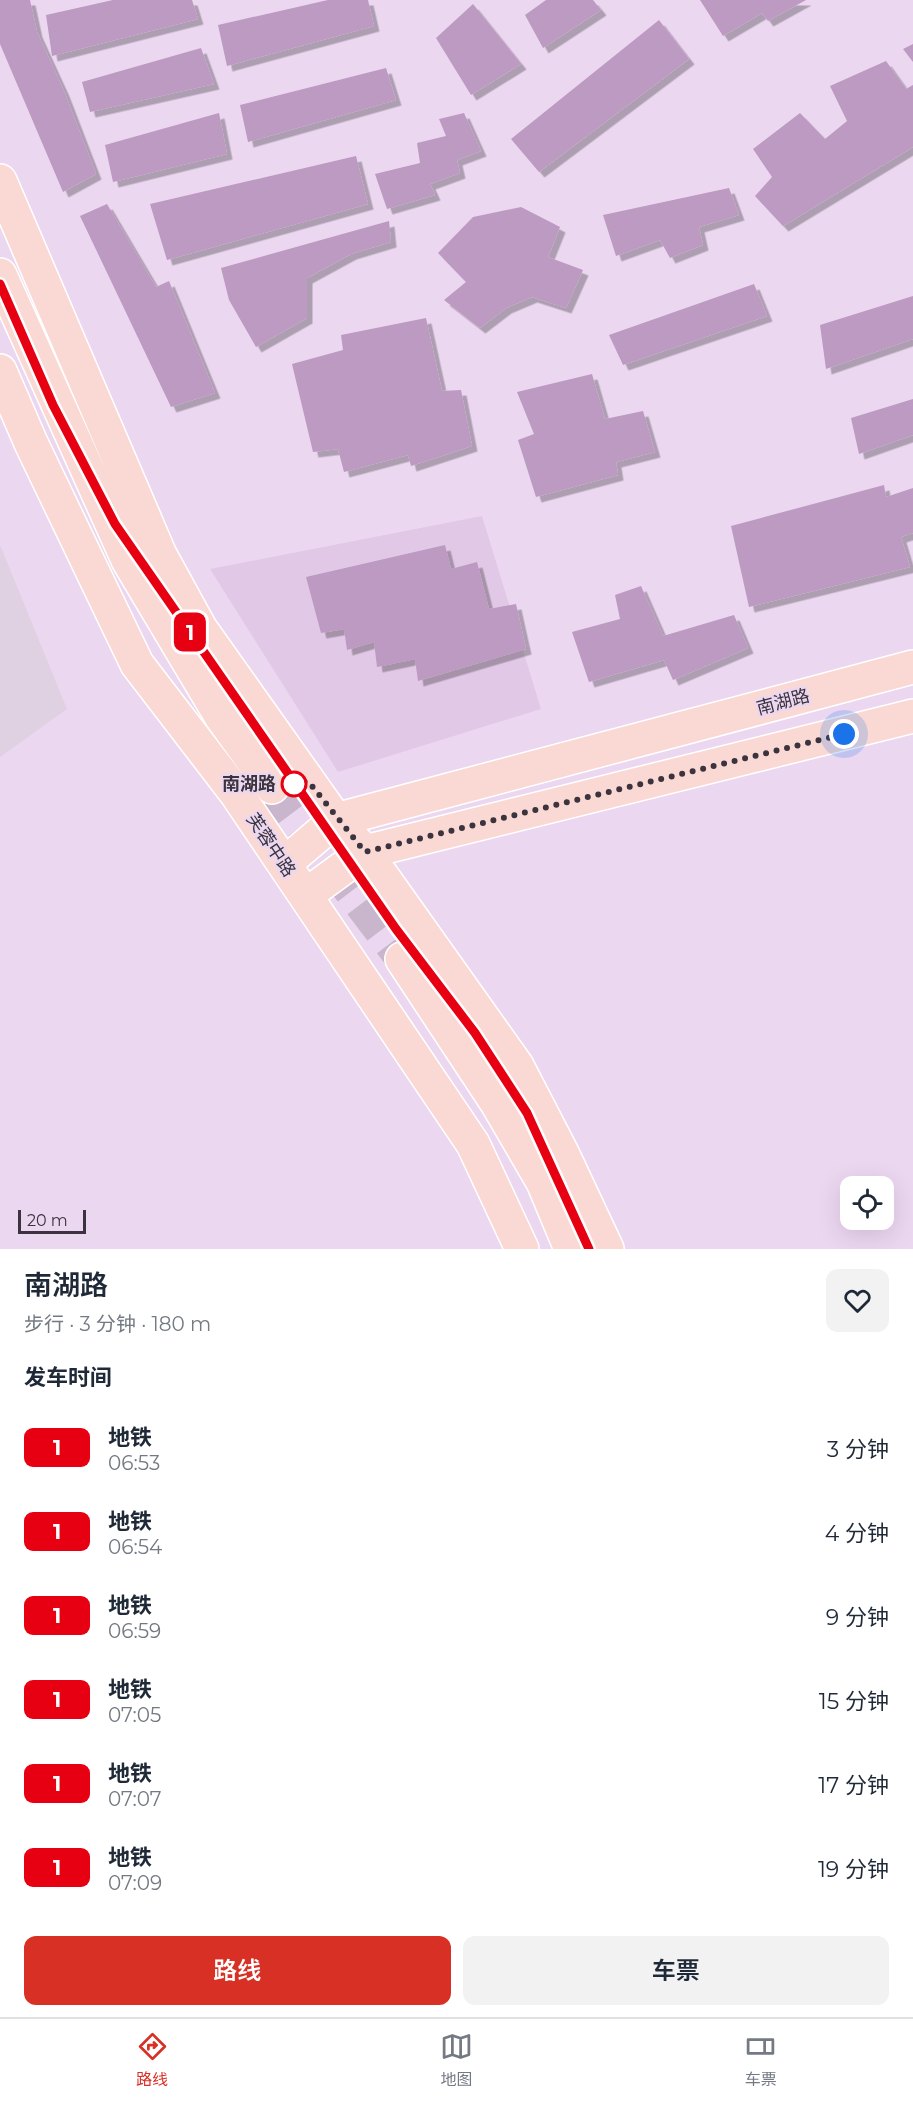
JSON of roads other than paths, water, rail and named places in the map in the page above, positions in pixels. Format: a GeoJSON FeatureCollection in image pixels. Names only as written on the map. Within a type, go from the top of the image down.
{"type":"FeatureCollection","features":[{"type":"Feature","properties":{"kind":"main road"},"geometry":{"type":"LineString","coordinates":[[0,181],[160,555],[200,628],[336,820],[365,852],[517,1066],[562,1152],[607,1249]]}},
{"type":"Feature","properties":{"kind":"main road","name":"芙蓉中路"},"geometry":{"type":"LineString","coordinates":[[0,275],[128,560],[221,717],[272,787]]}},
{"type":"Feature","properties":{"kind":"main road","name":"芙蓉中路"},"geometry":{"type":"LineString","coordinates":[[0,371],[31,443],[137,664],[236,794],[473,1144],[522,1249]]}},
{"type":"Feature","properties":{"kind":"main road","name":"南湖路"},"geometry":{"type":"LineString","coordinates":[[284,864],[336,820],[913,667]]}},
{"type":"Feature","properties":{"kind":"main road"},"geometry":{"type":"LineString","coordinates":[[306,895],[365,852],[913,716]]}},
{"type":"Feature","properties":{"kind":"main road"},"geometry":{"type":"LineString","coordinates":[[402,959],[497,1103],[543,1182],[571,1249]]}},
{"type":"Feature","properties":{"kind":"tunnel"},"geometry":{"type":"LineString","coordinates":[[272,787],[402,959]]}},
{"type":"Feature","properties":{"kind":"metro line","name":"1"},"geometry":{"type":"LineString","coordinates":[[0,284],[53,405],[115,524],[396,929],[462,1013],[527,1113],[589,1249]]}},
{"type":"Feature","properties":{"kind":"place","name":"南湖路"},"geometry":{"type":"Point","coordinates":[294,784]}}]}
